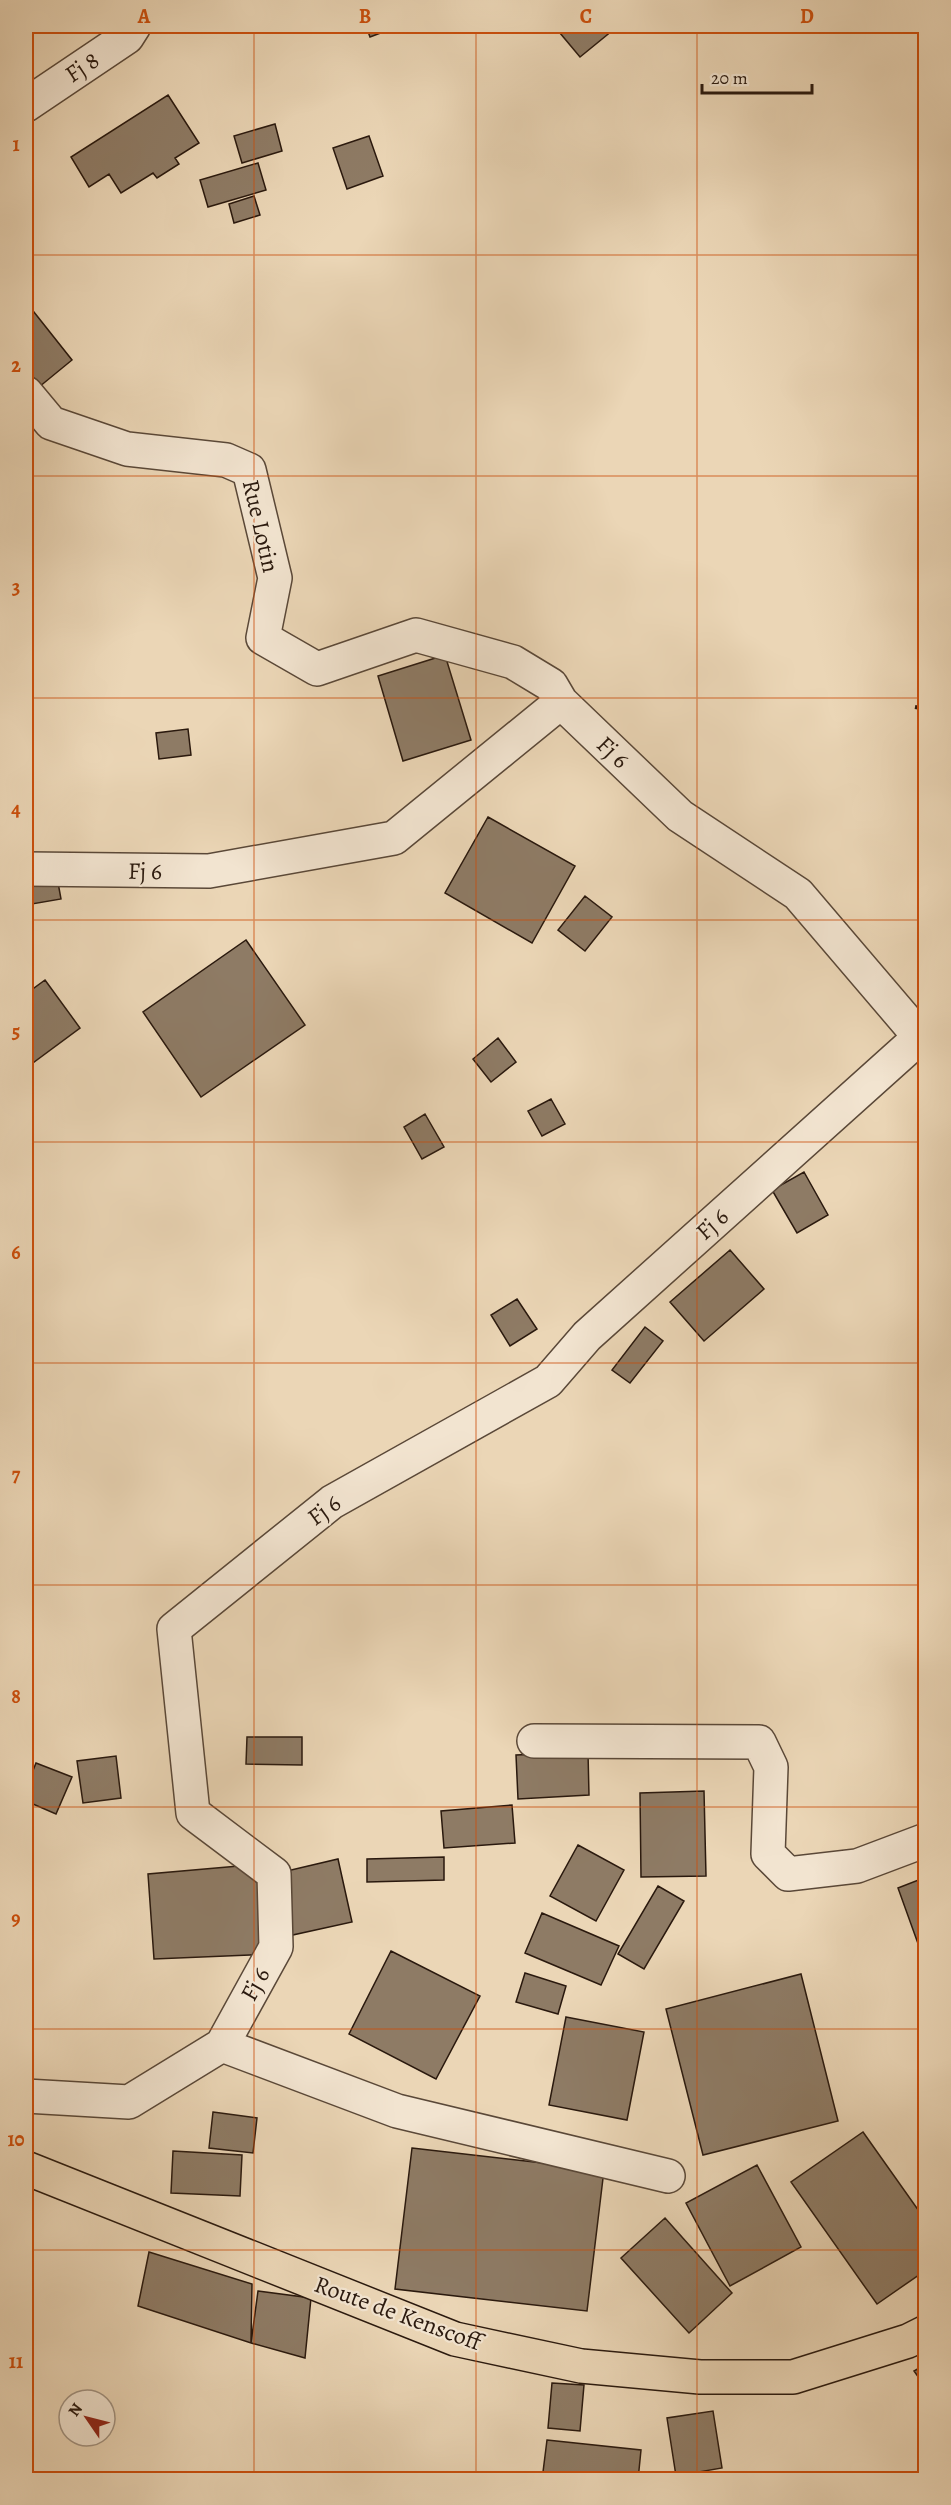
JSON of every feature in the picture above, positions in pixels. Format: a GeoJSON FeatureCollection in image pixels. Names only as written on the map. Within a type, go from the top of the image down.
{"type":"FeatureCollection","features":[{"type":"Feature","properties":{"kind":"main road","name":"Route de Kenscoff"},"geometry":{"type":"LineString","coordinates":[[26,2168],[455,2339],[581,2366],[700,2378],[793,2377],[908,2341],[926,2332]]}},
{"type":"Feature","properties":{"kind":"street","name":"Fj 8"},"geometry":{"type":"LineString","coordinates":[[26,105],[127,37],[134,26]]}},
{"type":"Feature","properties":{"kind":"street","name":"Rue Lotin"},"geometry":{"type":"LineString","coordinates":[[26,393],[51,423],[105,442],[127,449],[226,460],[249,470],[275,578],[263,638],[317,669],[416,635],[513,662],[551,685],[561,702]]}},
{"type":"Feature","properties":{"kind":"street","name":"Fj 6"},"geometry":{"type":"LineString","coordinates":[[26,869],[209,871],[394,838],[561,702],[681,816],[798,894],[920,1036],[587,1336],[548,1381],[332,1502],[174,1629],[193,1813],[274,1874],[276,1947],[222,2045],[129,2102],[26,2096]]}},
{"type":"Feature","properties":{"kind":"street"},"geometry":{"type":"LineString","coordinates":[[534,1741],[759,1742],[771,1767],[768,1854],[788,1874],[857,1866],[926,1840]]}},
{"type":"Feature","properties":{"kind":"street"},"geometry":{"type":"LineString","coordinates":[[222,2045],[397,2111],[668,2176]]}},
{"type":"Feature","properties":{"kind":"path"},"geometry":{"type":"LineString","coordinates":[[915,707],[926,709]]}},
{"type":"Feature","properties":{"kind":"building"},"geometry":{"type":"Polygon","coordinates":[[[366,26],[399,26],[370,37],[366,26]]]}},
{"type":"Feature","properties":{"kind":"building"},"geometry":{"type":"Polygon","coordinates":[[[569,26],[618,26],[580,57],[560,33],[569,26]]]}},
{"type":"Feature","properties":{"kind":"building"},"geometry":{"type":"Polygon","coordinates":[[[168,95],[199,143],[175,158],[179,164],[157,178],[153,173],[121,193],[109,174],[89,187],[71,157],[168,95]]]}},
{"type":"Feature","properties":{"kind":"building"},"geometry":{"type":"Polygon","coordinates":[[[275,124],[282,151],[242,163],[234,136],[275,124]]]}},
{"type":"Feature","properties":{"kind":"building"},"geometry":{"type":"Polygon","coordinates":[[[369,136],[383,176],[347,189],[333,148],[369,136]]]}},
{"type":"Feature","properties":{"kind":"building"},"geometry":{"type":"Polygon","coordinates":[[[258,163],[266,190],[208,207],[200,180],[258,163]]]}},
{"type":"Feature","properties":{"kind":"building"},"geometry":{"type":"Polygon","coordinates":[[[254,196],[260,215],[234,223],[229,204],[254,196]]]}},
{"type":"Feature","properties":{"kind":"building"},"geometry":{"type":"Polygon","coordinates":[[[26,302],[72,360],[39,387],[26,370],[26,302]]]}},
{"type":"Feature","properties":{"kind":"building"},"geometry":{"type":"Polygon","coordinates":[[[445,655],[471,740],[403,761],[378,676],[445,655]]]}},
{"type":"Feature","properties":{"kind":"building"},"geometry":{"type":"Polygon","coordinates":[[[188,729],[191,755],[159,759],[156,733],[188,729]]]}},
{"type":"Feature","properties":{"kind":"building"},"geometry":{"type":"Polygon","coordinates":[[[488,817],[575,866],[532,943],[445,893],[488,817]]]}},
{"type":"Feature","properties":{"kind":"building"},"geometry":{"type":"Polygon","coordinates":[[[57,877],[61,899],[32,904],[28,883],[57,877]]]}},
{"type":"Feature","properties":{"kind":"building"},"geometry":{"type":"Polygon","coordinates":[[[585,896],[612,917],[585,951],[558,930],[585,896]]]}},
{"type":"Feature","properties":{"kind":"building"},"geometry":{"type":"Polygon","coordinates":[[[246,940],[305,1025],[201,1097],[143,1012],[246,940]]]}},
{"type":"Feature","properties":{"kind":"building"},"geometry":{"type":"Polygon","coordinates":[[[45,980],[80,1028],[26,1068],[26,994],[45,980]]]}},
{"type":"Feature","properties":{"kind":"building"},"geometry":{"type":"Polygon","coordinates":[[[498,1038],[516,1062],[491,1082],[473,1059],[498,1038]]]}},
{"type":"Feature","properties":{"kind":"building"},"geometry":{"type":"Polygon","coordinates":[[[551,1099],[565,1124],[542,1136],[528,1111],[551,1099]]]}},
{"type":"Feature","properties":{"kind":"building"},"geometry":{"type":"Polygon","coordinates":[[[425,1114],[444,1147],[422,1159],[404,1127],[425,1114]]]}},
{"type":"Feature","properties":{"kind":"building"},"geometry":{"type":"Polygon","coordinates":[[[804,1172],[828,1215],[797,1233],[772,1190],[804,1172]]]}},
{"type":"Feature","properties":{"kind":"building"},"geometry":{"type":"Polygon","coordinates":[[[730,1250],[764,1289],[704,1341],[670,1302],[730,1250]]]}},
{"type":"Feature","properties":{"kind":"building"},"geometry":{"type":"Polygon","coordinates":[[[517,1299],[537,1329],[510,1346],[491,1315],[517,1299]]]}},
{"type":"Feature","properties":{"kind":"building"},"geometry":{"type":"Polygon","coordinates":[[[645,1327],[663,1341],[630,1383],[612,1370],[645,1327]]]}},
{"type":"Feature","properties":{"kind":"building"},"geometry":{"type":"Polygon","coordinates":[[[247,1737],[302,1737],[302,1765],[246,1764],[247,1737]]]}},
{"type":"Feature","properties":{"kind":"building"},"geometry":{"type":"Polygon","coordinates":[[[588,1752],[589,1795],[518,1799],[516,1755],[588,1752]]]}},
{"type":"Feature","properties":{"kind":"building"},"geometry":{"type":"Polygon","coordinates":[[[116,1756],[121,1798],[83,1803],[77,1761],[116,1756]]]}},
{"type":"Feature","properties":{"kind":"building"},"geometry":{"type":"Polygon","coordinates":[[[36,1763],[72,1777],[56,1814],[26,1801],[26,1788],[36,1763]]]}},
{"type":"Feature","properties":{"kind":"building"},"geometry":{"type":"Polygon","coordinates":[[[704,1791],[706,1876],[641,1877],[640,1793],[704,1791]]]}},
{"type":"Feature","properties":{"kind":"building"},"geometry":{"type":"Polygon","coordinates":[[[512,1805],[515,1843],[444,1848],[441,1811],[512,1805]]]}},
{"type":"Feature","properties":{"kind":"building"},"geometry":{"type":"Polygon","coordinates":[[[578,1845],[624,1870],[596,1921],[550,1896],[578,1845]]]}},
{"type":"Feature","properties":{"kind":"building"},"geometry":{"type":"Polygon","coordinates":[[[444,1857],[444,1880],[367,1882],[367,1859],[444,1857]]]}},
{"type":"Feature","properties":{"kind":"building"},"geometry":{"type":"Polygon","coordinates":[[[338,1859],[352,1922],[288,1936],[274,1874],[338,1859]]]}},
{"type":"Feature","properties":{"kind":"building"},"geometry":{"type":"Polygon","coordinates":[[[261,1864],[272,1954],[154,1959],[148,1874],[261,1864]]]}},
{"type":"Feature","properties":{"kind":"building"},"geometry":{"type":"Polygon","coordinates":[[[926,1877],[926,1963],[925,1963],[898,1888],[926,1877]]]}},
{"type":"Feature","properties":{"kind":"building"},"geometry":{"type":"Polygon","coordinates":[[[658,1886],[684,1901],[644,1969],[618,1954],[658,1886]]]}},
{"type":"Feature","properties":{"kind":"building"},"geometry":{"type":"Polygon","coordinates":[[[542,1913],[619,1946],[601,1985],[525,1953],[542,1913]]]}},
{"type":"Feature","properties":{"kind":"building"},"geometry":{"type":"Polygon","coordinates":[[[391,1951],[480,1996],[436,2079],[349,2034],[391,1951]]]}},
{"type":"Feature","properties":{"kind":"building"},"geometry":{"type":"Polygon","coordinates":[[[525,1973],[566,1986],[558,2014],[516,2002],[525,1973]]]}},
{"type":"Feature","properties":{"kind":"building"},"geometry":{"type":"Polygon","coordinates":[[[801,1974],[838,2121],[703,2155],[666,2009],[801,1974]]]}},
{"type":"Feature","properties":{"kind":"building"},"geometry":{"type":"Polygon","coordinates":[[[566,2017],[644,2032],[627,2120],[549,2105],[566,2017]]]}},
{"type":"Feature","properties":{"kind":"building"},"geometry":{"type":"Polygon","coordinates":[[[213,2112],[257,2118],[253,2153],[209,2148],[213,2112]]]}},
{"type":"Feature","properties":{"kind":"building"},"geometry":{"type":"Polygon","coordinates":[[[863,2132],[926,2221],[926,2270],[877,2304],[791,2182],[863,2132]]]}},
{"type":"Feature","properties":{"kind":"building"},"geometry":{"type":"Polygon","coordinates":[[[412,2148],[604,2170],[587,2311],[395,2289],[412,2148]]]}},
{"type":"Feature","properties":{"kind":"building"},"geometry":{"type":"Polygon","coordinates":[[[173,2151],[242,2155],[240,2196],[171,2193],[173,2151]]]}},
{"type":"Feature","properties":{"kind":"building"},"geometry":{"type":"Polygon","coordinates":[[[757,2165],[801,2247],[730,2286],[686,2203],[757,2165]]]}},
{"type":"Feature","properties":{"kind":"building"},"geometry":{"type":"Polygon","coordinates":[[[665,2218],[732,2293],[689,2333],[621,2258],[665,2218]]]}},
{"type":"Feature","properties":{"kind":"building"},"geometry":{"type":"Polygon","coordinates":[[[149,2252],[252,2284],[251,2343],[138,2306],[149,2252]]]}},
{"type":"Feature","properties":{"kind":"building"},"geometry":{"type":"Polygon","coordinates":[[[258,2291],[311,2298],[305,2358],[251,2343],[258,2291]]]}},
{"type":"Feature","properties":{"kind":"building"},"geometry":{"type":"Polygon","coordinates":[[[926,2364],[926,2388],[914,2371],[926,2364]]]}},
{"type":"Feature","properties":{"kind":"building"},"geometry":{"type":"Polygon","coordinates":[[[552,2383],[584,2385],[580,2431],[548,2428],[552,2383]]]}},
{"type":"Feature","properties":{"kind":"building"},"geometry":{"type":"Polygon","coordinates":[[[713,2411],[722,2468],[676,2476],[667,2418],[713,2411]]]}},
{"type":"Feature","properties":{"kind":"building"},"geometry":{"type":"Polygon","coordinates":[[[547,2440],[641,2450],[638,2480],[542,2480],[547,2440]]]}}]}
